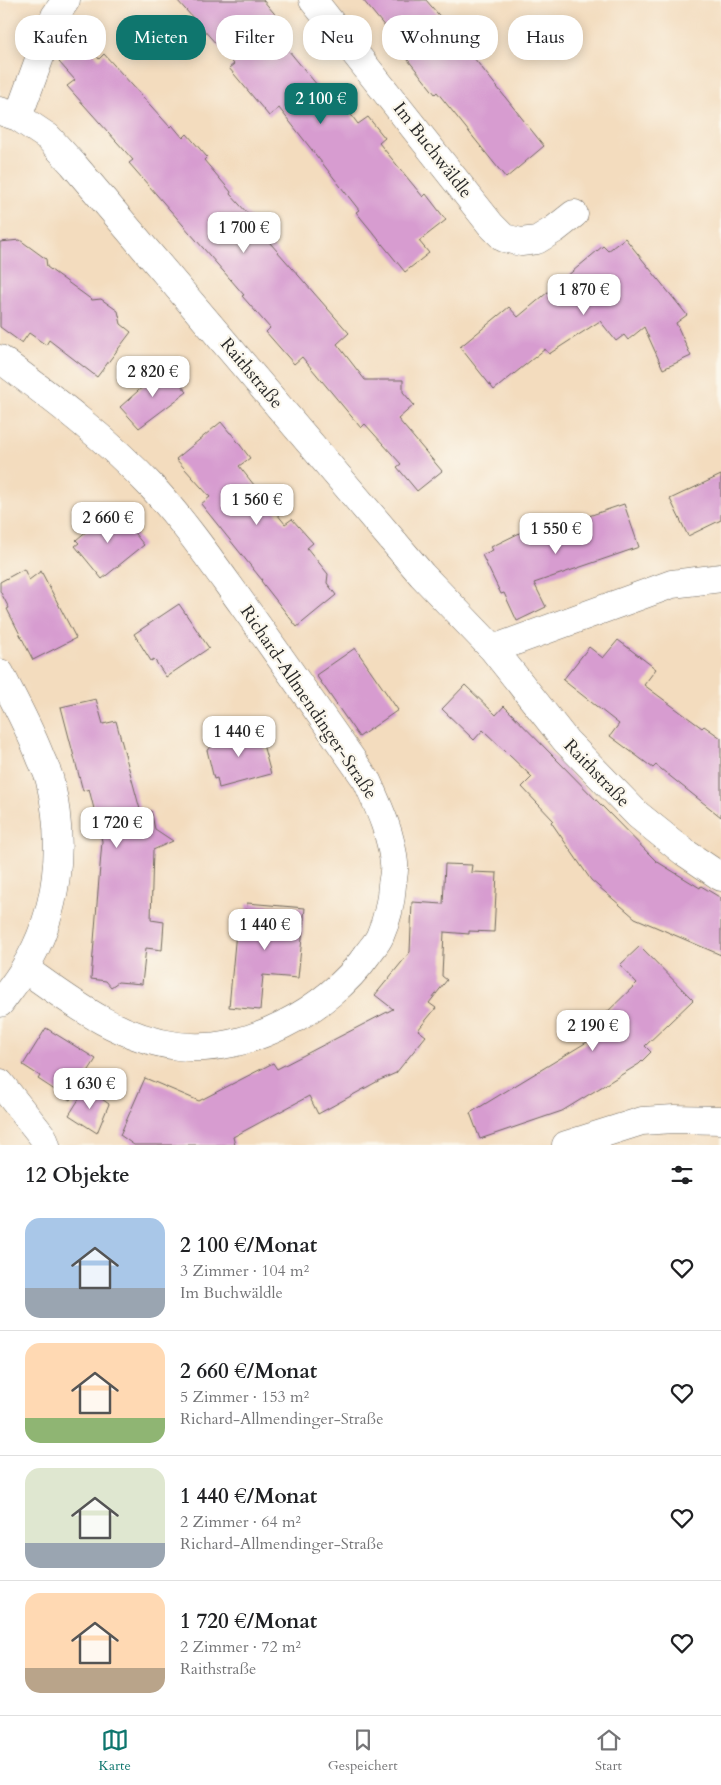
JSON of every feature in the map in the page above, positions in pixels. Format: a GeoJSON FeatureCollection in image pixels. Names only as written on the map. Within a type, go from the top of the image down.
{"type":"FeatureCollection","features":[{"type":"Feature","properties":{"kind":"street"},"geometry":{"type":"LineString","coordinates":[[9,114],[55,16],[66,0]]}},
{"type":"Feature","properties":{"kind":"street","name":"Im Buchwäldle"},"geometry":{"type":"LineString","coordinates":[[313,0],[491,225],[504,238],[521,242],[537,240],[574,214]]}},
{"type":"Feature","properties":{"kind":"street","name":"Raithstraße"},"geometry":{"type":"LineString","coordinates":[[9,114],[48,137],[73,164],[422,575],[493,648],[566,742],[638,815],[684,852],[721,877]]}},
{"type":"Feature","properties":{"kind":"street","name":"Richard-Allmendinger-Straße"},"geometry":{"type":"LineString","coordinates":[[0,359],[71,413],[126,461],[154,490],[198,543],[366,781],[385,820],[395,864],[391,904],[379,938],[357,969],[327,997],[298,1016],[270,1031],[239,1042],[209,1046],[180,1046],[146,1040],[110,1026],[25,969]]}},
{"type":"Feature","properties":{"kind":"street"},"geometry":{"type":"LineString","coordinates":[[493,648],[672,584],[721,578]]}},
{"type":"Feature","properties":{"kind":"street"},"geometry":{"type":"LineString","coordinates":[[0,674],[19,710],[49,779],[56,815],[58,847],[50,908],[39,940],[25,969],[0,1003]]}},
{"type":"Feature","properties":{"kind":"street"},"geometry":{"type":"LineString","coordinates":[[0,1083],[43,1137],[46,1145]]}},
{"type":"Feature","properties":{"kind":"street"},"geometry":{"type":"LineString","coordinates":[[566,1145],[642,1121],[674,1119],[721,1120]]}},
{"type":"Feature","properties":{"kind":"building"},"geometry":{"type":"Polygon","coordinates":[[[177,0],[263,0],[276,15],[216,15],[216,44],[206,33],[206,15],[190,15],[177,0]]]}},
{"type":"Feature","properties":{"kind":"building"},"geometry":{"type":"Polygon","coordinates":[[[363,0],[426,0],[439,15],[382,15],[382,23],[363,0]]]}},
{"type":"Feature","properties":{"kind":"building"},"geometry":{"type":"Polygon","coordinates":[[[106,56],[170,127],[172,125],[183,138],[187,134],[207,157],[204,160],[231,192],[230,194],[258,225],[256,227],[349,333],[337,344],[365,380],[403,380],[403,392],[414,405],[398,419],[442,471],[417,491],[397,467],[401,464],[365,424],[361,428],[302,357],[294,364],[266,332],[270,328],[242,296],[244,295],[129,163],[133,160],[67,86],[75,80],[59,62],[61,60],[106,60],[106,56]]]}},
{"type":"Feature","properties":{"kind":"building"},"geometry":{"type":"Polygon","coordinates":[[[293,56],[337,109],[343,104],[358,124],[368,117],[385,138],[379,143],[423,197],[426,194],[446,220],[419,241],[429,253],[405,272],[356,212],[359,210],[279,108],[269,116],[229,68],[234,64],[230,60],[293,60],[293,56]]]}},
{"type":"Feature","properties":{"kind":"building"},"geometry":{"type":"Polygon","coordinates":[[[408,60],[476,60],[544,146],[506,178],[437,92],[435,94],[408,60]]]}},
{"type":"Feature","properties":{"kind":"building"},"geometry":{"type":"Polygon","coordinates":[[[625,238],[687,315],[676,323],[691,356],[663,369],[644,327],[628,340],[624,335],[616,341],[600,321],[549,354],[545,349],[494,390],[460,347],[509,307],[518,317],[603,246],[608,251],[625,238]]]}},
{"type":"Feature","properties":{"kind":"building"},"geometry":{"type":"Polygon","coordinates":[[[20,240],[46,259],[47,267],[92,300],[101,299],[118,311],[121,324],[131,332],[97,377],[49,340],[46,345],[29,333],[22,343],[0,327],[0,242],[20,240]]]}},
{"type":"Feature","properties":{"kind":"building"},"geometry":{"type":"Polygon","coordinates":[[[165,367],[187,392],[139,428],[120,407],[165,367]]]}},
{"type":"Feature","properties":{"kind":"building"},"geometry":{"type":"Polygon","coordinates":[[[221,422],[250,458],[239,466],[285,524],[292,519],[313,543],[307,548],[328,574],[327,583],[336,595],[297,627],[201,504],[210,497],[176,459],[221,422]]]}},
{"type":"Feature","properties":{"kind":"building"},"geometry":{"type":"Polygon","coordinates":[[[721,475],[721,520],[688,536],[670,499],[721,475]]]}},
{"type":"Feature","properties":{"kind":"building"},"geometry":{"type":"Polygon","coordinates":[[[624,504],[639,547],[534,583],[546,607],[517,621],[504,593],[501,594],[482,555],[493,550],[491,547],[536,525],[539,533],[624,504]]]}},
{"type":"Feature","properties":{"kind":"building"},"geometry":{"type":"Polygon","coordinates":[[[114,508],[144,545],[102,579],[75,546],[79,543],[76,540],[114,508]]]}},
{"type":"Feature","properties":{"kind":"building"},"geometry":{"type":"Polygon","coordinates":[[[24,569],[29,580],[41,571],[76,638],[33,660],[0,591],[0,582],[24,569]]]}},
{"type":"Feature","properties":{"kind":"building"},"geometry":{"type":"Polygon","coordinates":[[[179,604],[209,648],[166,677],[154,659],[151,661],[134,634],[179,604]]]}},
{"type":"Feature","properties":{"kind":"building"},"geometry":{"type":"Polygon","coordinates":[[[618,640],[656,669],[644,685],[702,728],[704,726],[721,738],[721,817],[656,765],[653,768],[610,736],[619,724],[563,680],[589,647],[603,658],[618,640]]]}},
{"type":"Feature","properties":{"kind":"building"},"geometry":{"type":"Polygon","coordinates":[[[355,648],[398,710],[359,737],[316,675],[355,648]]]}},
{"type":"Feature","properties":{"kind":"building"},"geometry":{"type":"Polygon","coordinates":[[[465,685],[496,715],[504,706],[656,861],[700,888],[701,886],[721,898],[721,955],[635,918],[591,880],[551,822],[553,820],[522,787],[532,777],[483,730],[474,740],[442,709],[465,685]]]}},
{"type":"Feature","properties":{"kind":"building"},"geometry":{"type":"Polygon","coordinates":[[[96,699],[103,724],[116,721],[141,813],[151,811],[155,829],[173,841],[153,850],[151,920],[164,922],[162,950],[146,948],[142,984],[118,982],[111,987],[106,981],[91,979],[102,841],[89,789],[83,791],[61,707],[96,699]]]}},
{"type":"Feature","properties":{"kind":"building"},"geometry":{"type":"Polygon","coordinates":[[[258,726],[271,774],[219,788],[217,778],[214,779],[207,750],[234,731],[258,726]]]}},
{"type":"Feature","properties":{"kind":"building"},"geometry":{"type":"Polygon","coordinates":[[[445,864],[472,865],[471,872],[497,873],[494,932],[469,931],[469,934],[444,932],[442,976],[447,980],[429,1003],[436,1008],[418,1030],[426,1036],[396,1073],[318,1114],[309,1096],[233,1137],[235,1145],[134,1145],[120,1135],[145,1078],[199,1101],[273,1063],[277,1069],[393,1009],[375,995],[410,952],[412,902],[443,904],[445,864]]]}},
{"type":"Feature","properties":{"kind":"building"},"geometry":{"type":"Polygon","coordinates":[[[247,903],[305,908],[298,978],[263,975],[260,1010],[229,1007],[237,921],[245,922],[247,903]]]}},
{"type":"Feature","properties":{"kind":"building"},"geometry":{"type":"Polygon","coordinates":[[[640,946],[693,1000],[645,1046],[651,1052],[639,1064],[562,1111],[480,1139],[470,1113],[587,1042],[580,1031],[602,1017],[637,983],[620,965],[640,946]]]}},
{"type":"Feature","properties":{"kind":"building"},"geometry":{"type":"Polygon","coordinates":[[[46,1028],[96,1059],[70,1100],[38,1079],[40,1076],[23,1065],[46,1028]]]}},
{"type":"Feature","properties":{"kind":"building"},"geometry":{"type":"Polygon","coordinates":[[[86,1088],[109,1104],[97,1133],[69,1115],[86,1088]]]}}]}
